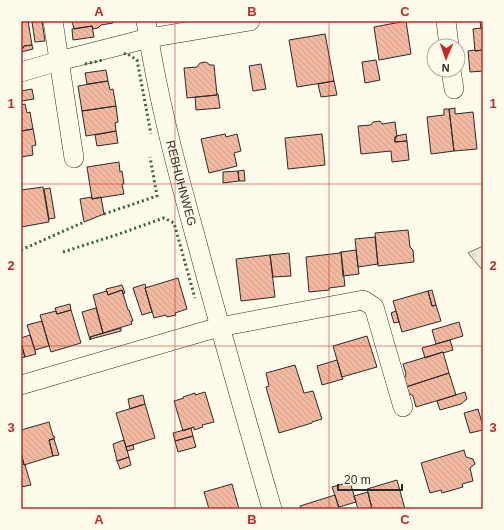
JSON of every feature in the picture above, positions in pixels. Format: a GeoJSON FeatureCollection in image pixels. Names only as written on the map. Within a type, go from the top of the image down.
{"type":"FeatureCollection","features":[{"type":"Feature","properties":{"kind":"street"},"geometry":{"type":"LineString","coordinates":[[53,21],[74,158]]}},
{"type":"Feature","properties":{"kind":"street"},"geometry":{"type":"LineString","coordinates":[[21,72],[60,61],[147,30],[250,21]]}},
{"type":"Feature","properties":{"kind":"street"},"geometry":{"type":"LineString","coordinates":[[446,21],[448,38]]}},
{"type":"Feature","properties":{"kind":"street","name":"REBHUHNWEG"},"geometry":{"type":"LineString","coordinates":[[147,30],[160,98],[179,175],[219,327],[272,509]]}},
{"type":"Feature","properties":{"kind":"street"},"geometry":{"type":"LineString","coordinates":[[452,78],[454,89]]}},
{"type":"Feature","properties":{"kind":"street"},"geometry":{"type":"LineString","coordinates":[[21,385],[219,327],[364,300],[374,307],[403,407]]}},
{"type":"Feature","properties":{"kind":"green space"},"geometry":{"type":"Polygon","coordinates":[[[483,246],[483,271],[468,253],[483,246]]]}},
{"type":"Feature","properties":{"kind":"building"},"geometry":{"type":"Polygon","coordinates":[[[21,21],[28,21],[32,45],[24,46],[21,51],[21,21]]]}},
{"type":"Feature","properties":{"kind":"building"},"geometry":{"type":"Polygon","coordinates":[[[42,21],[45,41],[35,42],[32,22],[42,21]]]}},
{"type":"Feature","properties":{"kind":"building"},"geometry":{"type":"Polygon","coordinates":[[[72,21],[113,21],[113,23],[101,25],[98,28],[93,29],[92,26],[74,29],[72,21]]]}},
{"type":"Feature","properties":{"kind":"building"},"geometry":{"type":"Polygon","coordinates":[[[406,21],[411,54],[379,60],[374,27],[406,21]]]}},
{"type":"Feature","properties":{"kind":"building"},"geometry":{"type":"Polygon","coordinates":[[[480,21],[483,21],[483,28],[481,29],[480,21]]]}},
{"type":"Feature","properties":{"kind":"building"},"geometry":{"type":"Polygon","coordinates":[[[92,26],[94,37],[73,40],[72,29],[92,26]]]}},
{"type":"Feature","properties":{"kind":"building"},"geometry":{"type":"Polygon","coordinates":[[[483,28],[483,50],[475,51],[473,29],[483,28]]]}},
{"type":"Feature","properties":{"kind":"building"},"geometry":{"type":"Polygon","coordinates":[[[325,34],[334,81],[297,87],[289,40],[325,34]]]}},
{"type":"Feature","properties":{"kind":"building"},"geometry":{"type":"Polygon","coordinates":[[[32,45],[33,49],[21,52],[24,46],[32,45]]]}},
{"type":"Feature","properties":{"kind":"building"},"geometry":{"type":"Polygon","coordinates":[[[483,50],[483,71],[470,72],[468,51],[483,50]]]}},
{"type":"Feature","properties":{"kind":"building"},"geometry":{"type":"Polygon","coordinates":[[[376,60],[380,80],[365,83],[362,62],[376,60]]]}},
{"type":"Feature","properties":{"kind":"building"},"geometry":{"type":"Polygon","coordinates":[[[206,62],[210,65],[214,65],[217,95],[187,98],[184,68],[197,67],[200,63],[206,62]]]}},
{"type":"Feature","properties":{"kind":"building"},"geometry":{"type":"Polygon","coordinates":[[[261,64],[266,89],[253,91],[249,66],[261,64]]]}},
{"type":"Feature","properties":{"kind":"building"},"geometry":{"type":"Polygon","coordinates":[[[106,70],[108,81],[87,84],[85,73],[106,70]]]}},
{"type":"Feature","properties":{"kind":"building"},"geometry":{"type":"Polygon","coordinates":[[[108,81],[110,90],[113,89],[116,106],[82,111],[78,86],[108,81]]]}},
{"type":"Feature","properties":{"kind":"building"},"geometry":{"type":"Polygon","coordinates":[[[334,81],[337,95],[321,97],[318,84],[334,81]]]}},
{"type":"Feature","properties":{"kind":"building"},"geometry":{"type":"Polygon","coordinates":[[[32,89],[34,99],[21,101],[21,91],[32,89]]]}},
{"type":"Feature","properties":{"kind":"building"},"geometry":{"type":"Polygon","coordinates":[[[217,94],[220,108],[196,110],[195,97],[217,94]]]}},
{"type":"Feature","properties":{"kind":"building"},"geometry":{"type":"Polygon","coordinates":[[[25,104],[27,113],[30,112],[33,129],[21,131],[21,105],[25,104]]]}},
{"type":"Feature","properties":{"kind":"building"},"geometry":{"type":"Polygon","coordinates":[[[116,106],[118,122],[115,123],[116,131],[86,136],[82,111],[116,106]]]}},
{"type":"Feature","properties":{"kind":"building"},"geometry":{"type":"Polygon","coordinates":[[[455,108],[455,114],[473,112],[477,149],[454,151],[449,109],[455,108]]]}},
{"type":"Feature","properties":{"kind":"building"},"geometry":{"type":"Polygon","coordinates":[[[444,109],[449,109],[454,151],[431,154],[427,117],[444,115],[444,109]]]}},
{"type":"Feature","properties":{"kind":"building"},"geometry":{"type":"Polygon","coordinates":[[[380,121],[382,124],[395,122],[397,137],[395,137],[395,142],[407,141],[409,160],[392,162],[391,151],[361,154],[358,126],[371,125],[373,122],[380,121]]]}},
{"type":"Feature","properties":{"kind":"building"},"geometry":{"type":"Polygon","coordinates":[[[33,129],[36,145],[32,146],[33,155],[21,157],[21,131],[33,129]]]}},
{"type":"Feature","properties":{"kind":"building"},"geometry":{"type":"Polygon","coordinates":[[[116,131],[118,143],[97,146],[95,135],[116,131]]]}},
{"type":"Feature","properties":{"kind":"building"},"geometry":{"type":"Polygon","coordinates":[[[225,134],[226,137],[237,134],[241,151],[234,153],[237,166],[209,173],[201,139],[225,134]]]}},
{"type":"Feature","properties":{"kind":"building"},"geometry":{"type":"Polygon","coordinates":[[[322,134],[325,165],[288,169],[285,138],[322,134]]]}},
{"type":"Feature","properties":{"kind":"building"},"geometry":{"type":"Polygon","coordinates":[[[406,134],[407,141],[395,142],[396,136],[406,134]]]}},
{"type":"Feature","properties":{"kind":"building"},"geometry":{"type":"Polygon","coordinates":[[[119,162],[120,172],[122,171],[124,194],[92,199],[87,167],[119,162]]]}},
{"type":"Feature","properties":{"kind":"building"},"geometry":{"type":"Polygon","coordinates":[[[244,170],[245,181],[239,181],[238,171],[244,170]]]}},
{"type":"Feature","properties":{"kind":"building"},"geometry":{"type":"Polygon","coordinates":[[[238,171],[239,181],[223,183],[223,172],[238,171]]]}},
{"type":"Feature","properties":{"kind":"building"},"geometry":{"type":"Polygon","coordinates":[[[43,187],[49,222],[21,227],[21,190],[43,187]]]}},
{"type":"Feature","properties":{"kind":"building"},"geometry":{"type":"Polygon","coordinates":[[[50,188],[55,218],[49,219],[44,189],[50,188]]]}},
{"type":"Feature","properties":{"kind":"building"},"geometry":{"type":"Polygon","coordinates":[[[92,197],[92,199],[101,197],[104,214],[84,222],[80,199],[92,197]]]}},
{"type":"Feature","properties":{"kind":"building"},"geometry":{"type":"Polygon","coordinates":[[[408,230],[410,247],[413,250],[414,262],[378,266],[375,233],[408,230]]]}},
{"type":"Feature","properties":{"kind":"building"},"geometry":{"type":"Polygon","coordinates":[[[375,237],[378,264],[358,267],[355,239],[375,237]]]}},
{"type":"Feature","properties":{"kind":"building"},"geometry":{"type":"Polygon","coordinates":[[[356,250],[359,274],[343,276],[341,252],[356,250]]]}},
{"type":"Feature","properties":{"kind":"building"},"geometry":{"type":"Polygon","coordinates":[[[340,252],[345,286],[329,288],[329,290],[309,292],[306,257],[340,252]]]}},
{"type":"Feature","properties":{"kind":"building"},"geometry":{"type":"Polygon","coordinates":[[[289,253],[291,276],[273,277],[270,255],[289,253]]]}},
{"type":"Feature","properties":{"kind":"building"},"geometry":{"type":"Polygon","coordinates":[[[270,255],[275,297],[241,301],[236,259],[270,255]]]}},
{"type":"Feature","properties":{"kind":"building"},"geometry":{"type":"Polygon","coordinates":[[[178,278],[187,309],[175,313],[176,315],[167,317],[166,315],[154,318],[145,288],[178,278]]]}},
{"type":"Feature","properties":{"kind":"building"},"geometry":{"type":"Polygon","coordinates":[[[145,284],[152,312],[142,315],[133,288],[145,284]]]}},
{"type":"Feature","properties":{"kind":"building"},"geometry":{"type":"Polygon","coordinates":[[[122,285],[125,293],[123,294],[122,290],[108,295],[106,289],[122,285]]]}},
{"type":"Feature","properties":{"kind":"building"},"geometry":{"type":"Polygon","coordinates":[[[122,290],[133,321],[131,321],[132,324],[103,333],[93,295],[107,291],[108,295],[122,290]]]}},
{"type":"Feature","properties":{"kind":"building"},"geometry":{"type":"Polygon","coordinates":[[[432,290],[436,305],[432,306],[428,291],[432,290]]]}},
{"type":"Feature","properties":{"kind":"building"},"geometry":{"type":"Polygon","coordinates":[[[428,291],[432,306],[436,305],[441,321],[402,332],[393,301],[428,291]]]}},
{"type":"Feature","properties":{"kind":"building"},"geometry":{"type":"Polygon","coordinates":[[[70,304],[71,310],[57,314],[55,308],[70,304]]]}},
{"type":"Feature","properties":{"kind":"building"},"geometry":{"type":"Polygon","coordinates":[[[96,308],[103,333],[90,337],[90,340],[82,312],[96,308]]]}},
{"type":"Feature","properties":{"kind":"building"},"geometry":{"type":"Polygon","coordinates":[[[71,310],[81,343],[51,352],[40,315],[56,311],[57,314],[71,310]]]}},
{"type":"Feature","properties":{"kind":"building"},"geometry":{"type":"Polygon","coordinates":[[[396,311],[399,322],[394,323],[391,313],[396,311]]]}},
{"type":"Feature","properties":{"kind":"building"},"geometry":{"type":"Polygon","coordinates":[[[42,321],[49,346],[35,350],[27,325],[42,321]]]}},
{"type":"Feature","properties":{"kind":"building"},"geometry":{"type":"Polygon","coordinates":[[[459,322],[463,336],[436,344],[432,330],[459,322]]]}},
{"type":"Feature","properties":{"kind":"building"},"geometry":{"type":"Polygon","coordinates":[[[121,328],[121,331],[91,339],[90,337],[121,328]]]}},
{"type":"Feature","properties":{"kind":"building"},"geometry":{"type":"Polygon","coordinates":[[[30,335],[36,354],[25,357],[21,338],[30,335]]]}},
{"type":"Feature","properties":{"kind":"building"},"geometry":{"type":"Polygon","coordinates":[[[367,336],[377,367],[342,377],[333,346],[367,336]]]}},
{"type":"Feature","properties":{"kind":"building"},"geometry":{"type":"Polygon","coordinates":[[[450,340],[453,350],[425,358],[422,348],[450,340]]]}},
{"type":"Feature","properties":{"kind":"building"},"geometry":{"type":"Polygon","coordinates":[[[21,343],[25,357],[21,358],[21,343]]]}},
{"type":"Feature","properties":{"kind":"building"},"geometry":{"type":"Polygon","coordinates":[[[443,352],[449,373],[406,387],[404,380],[406,374],[403,364],[443,352]]]}},
{"type":"Feature","properties":{"kind":"building"},"geometry":{"type":"Polygon","coordinates":[[[337,360],[343,379],[322,385],[317,366],[337,360]]]}},
{"type":"Feature","properties":{"kind":"building"},"geometry":{"type":"Polygon","coordinates":[[[295,365],[304,393],[313,391],[322,419],[279,433],[266,387],[269,386],[266,373],[295,365]]]}},
{"type":"Feature","properties":{"kind":"building"},"geometry":{"type":"Polygon","coordinates":[[[449,373],[456,395],[416,407],[413,396],[408,393],[406,387],[449,373]]]}},
{"type":"Feature","properties":{"kind":"building"},"geometry":{"type":"Polygon","coordinates":[[[205,392],[214,422],[202,425],[203,427],[194,430],[194,427],[183,431],[174,401],[195,393],[195,395],[205,392]]]}},
{"type":"Feature","properties":{"kind":"building"},"geometry":{"type":"Polygon","coordinates":[[[465,392],[467,399],[461,404],[440,410],[437,401],[465,392]]]}},
{"type":"Feature","properties":{"kind":"building"},"geometry":{"type":"Polygon","coordinates":[[[143,395],[145,404],[130,409],[128,399],[143,395]]]}},
{"type":"Feature","properties":{"kind":"building"},"geometry":{"type":"Polygon","coordinates":[[[145,404],[155,438],[126,447],[116,413],[145,404]]]}},
{"type":"Feature","properties":{"kind":"building"},"geometry":{"type":"Polygon","coordinates":[[[478,409],[483,430],[470,433],[464,413],[478,409]]]}},
{"type":"Feature","properties":{"kind":"building"},"geometry":{"type":"Polygon","coordinates":[[[49,422],[55,438],[49,440],[53,456],[24,465],[21,453],[21,430],[49,422]]]}},
{"type":"Feature","properties":{"kind":"building"},"geometry":{"type":"Polygon","coordinates":[[[191,428],[193,436],[175,441],[173,433],[191,428]]]}},
{"type":"Feature","properties":{"kind":"building"},"geometry":{"type":"Polygon","coordinates":[[[193,436],[196,447],[178,452],[175,441],[193,436]]]}},
{"type":"Feature","properties":{"kind":"building"},"geometry":{"type":"Polygon","coordinates":[[[54,439],[59,455],[53,456],[49,440],[54,439]]]}},
{"type":"Feature","properties":{"kind":"building"},"geometry":{"type":"Polygon","coordinates":[[[124,440],[129,457],[117,461],[113,444],[124,440]]]}},
{"type":"Feature","properties":{"kind":"building"},"geometry":{"type":"Polygon","coordinates":[[[133,445],[134,449],[127,451],[126,447],[133,445]]]}},
{"type":"Feature","properties":{"kind":"building"},"geometry":{"type":"Polygon","coordinates":[[[464,450],[466,457],[473,459],[475,464],[470,468],[473,481],[462,484],[463,487],[442,493],[441,490],[430,493],[421,463],[464,450]]]}},
{"type":"Feature","properties":{"kind":"building"},"geometry":{"type":"Polygon","coordinates":[[[21,456],[31,485],[21,487],[21,456]]]}},
{"type":"Feature","properties":{"kind":"building"},"geometry":{"type":"Polygon","coordinates":[[[129,457],[131,465],[120,469],[117,461],[129,457]]]}},
{"type":"Feature","properties":{"kind":"building"},"geometry":{"type":"Polygon","coordinates":[[[397,480],[405,509],[372,509],[367,489],[397,480]]]}},
{"type":"Feature","properties":{"kind":"building"},"geometry":{"type":"Polygon","coordinates":[[[350,482],[356,502],[339,507],[332,487],[350,482]]]}},
{"type":"Feature","properties":{"kind":"building"},"geometry":{"type":"Polygon","coordinates":[[[232,484],[239,509],[209,509],[204,492],[232,484]]]}},
{"type":"Feature","properties":{"kind":"building"},"geometry":{"type":"Polygon","coordinates":[[[368,492],[372,509],[358,509],[354,496],[368,492]]]}},
{"type":"Feature","properties":{"kind":"building"},"geometry":{"type":"Polygon","coordinates":[[[335,495],[339,509],[301,509],[300,506],[335,495]]]}},
{"type":"Feature","properties":{"kind":"hedge"},"geometry":{"type":"LineString","coordinates":[[124,54],[126,53],[137,60],[151,134]]}},
{"type":"Feature","properties":{"kind":"hedge"},"geometry":{"type":"LineString","coordinates":[[85,64],[103,60]]}},
{"type":"Feature","properties":{"kind":"hedge"},"geometry":{"type":"LineString","coordinates":[[104,214],[157,196],[150,157]]}},
{"type":"Feature","properties":{"kind":"hedge"},"geometry":{"type":"LineString","coordinates":[[63,252],[164,218],[174,223],[195,298]]}},
{"type":"Feature","properties":{"kind":"hedge"},"geometry":{"type":"LineString","coordinates":[[21,250],[84,222]]}}]}
